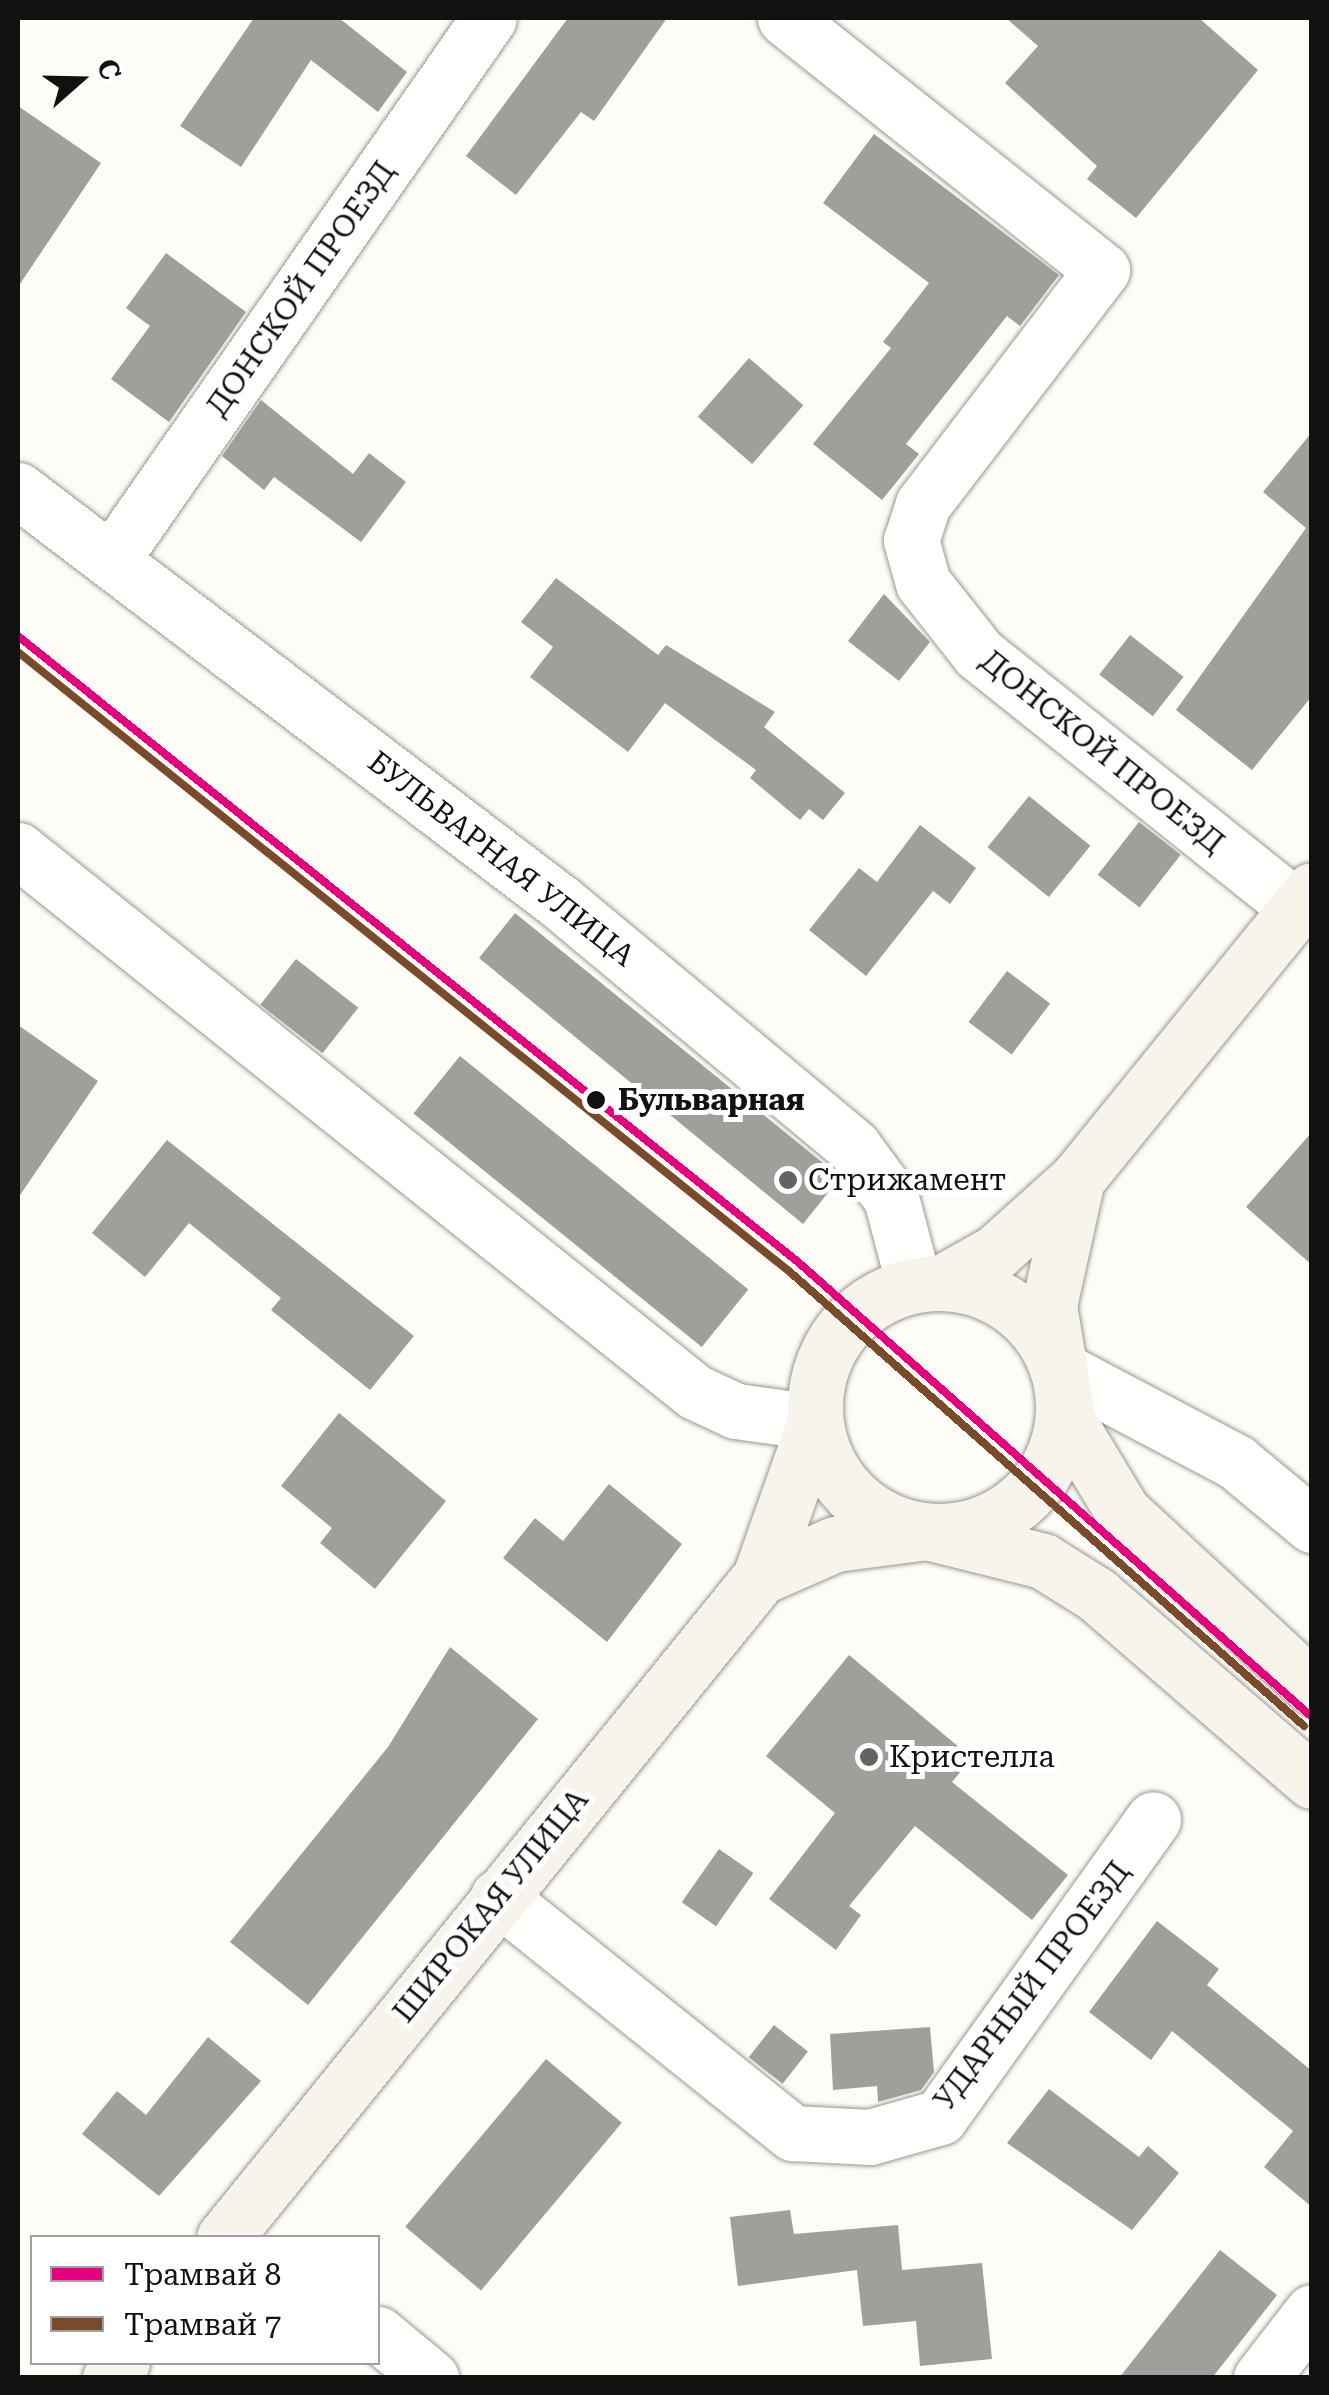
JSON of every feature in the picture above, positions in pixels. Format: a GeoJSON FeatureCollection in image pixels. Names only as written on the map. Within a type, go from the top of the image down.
{"type":"FeatureCollection","features":[{"type":"Feature","properties":{"kind":"main road"},"geometry":{"type":"LineString","coordinates":[[1304,899],[1076,1179],[996,1252],[929,1283],[880,1297],[836,1338],[816,1384],[815,1422],[840,1484],[894,1524],[1043,1561],[1098,1595],[1312,1781]]}},
{"type":"Feature","properties":{"kind":"main road"},"geometry":{"type":"LineString","coordinates":[[927,1532],[1006,1513],[1037,1485],[1064,1408],[1058,1368],[1054,1252],[1076,1179]]}},
{"type":"Feature","properties":{"kind":"main road"},"geometry":{"type":"LineString","coordinates":[[929,1283],[1014,1308],[1058,1368],[1068,1421],[1123,1512],[1312,1687]]}},
{"type":"Feature","properties":{"kind":"main road","name":"ШИРОКАЯ УЛИЦА"},"geometry":{"type":"LineString","coordinates":[[240,2232],[498,1897],[760,1577],[815,1422]]}},
{"type":"Feature","properties":{"kind":"main road","name":"ШИРОКАЯ УЛИЦА"},"geometry":{"type":"LineString","coordinates":[[760,1577],[836,1544],[927,1532]]}},
{"type":"Feature","properties":{"kind":"street","name":"ДОНСКОЙ ПРОЕЗД"},"geometry":{"type":"LineString","coordinates":[[112,560],[489,18]]}},
{"type":"Feature","properties":{"kind":"street","name":"ДОНСКОЙ ПРОЕЗД"},"geometry":{"type":"LineString","coordinates":[[786,18],[1102,270],[923,504],[911,540],[923,582],[979,654],[1304,899]]}},
{"type":"Feature","properties":{"kind":"street","name":"БУЛЬВАРНАЯ УЛИЦА"},"geometry":{"type":"LineString","coordinates":[[18,490],[560,902],[853,1146],[892,1198],[929,1283]]}},
{"type":"Feature","properties":{"kind":"street"},"geometry":{"type":"LineString","coordinates":[[18,850],[695,1392],[736,1411],[815,1422]]}},
{"type":"Feature","properties":{"kind":"street"},"geometry":{"type":"LineString","coordinates":[[1058,1368],[1182,1429],[1312,1525]]}},
{"type":"Feature","properties":{"kind":"street","name":"УДАРНЫЙ ПРОЕЗД"},"geometry":{"type":"LineString","coordinates":[[498,1897],[792,2134],[870,2137],[940,2118],[1153,1819]]}},
{"type":"Feature","properties":{"kind":"street"},"geometry":{"type":"LineString","coordinates":[[1262,2378],[1312,2312]]}},
{"type":"Feature","properties":{"kind":"street"},"geometry":{"type":"LineString","coordinates":[[380,2336],[431,2378]]}},
{"type":"Feature","properties":{"kind":"building"},"geometry":{"type":"Polygon","coordinates":[[[254,18],[339,18],[407,72],[378,112],[311,60],[241,167],[180,126],[254,18]]]}},
{"type":"Feature","properties":{"kind":"building"},"geometry":{"type":"Polygon","coordinates":[[[568,18],[667,18],[594,121],[581,112],[516,195],[466,156],[568,18]]]}},
{"type":"Feature","properties":{"kind":"building"},"geometry":{"type":"Polygon","coordinates":[[[1006,18],[1199,18],[1258,70],[1136,218],[1087,179],[1097,166],[1005,83],[1038,46],[1006,18]]]}},
{"type":"Feature","properties":{"kind":"building"},"geometry":{"type":"Polygon","coordinates":[[[18,106],[101,163],[18,287],[18,106]]]}},
{"type":"Feature","properties":{"kind":"building"},"geometry":{"type":"Polygon","coordinates":[[[874,134],[1059,275],[1020,326],[1007,316],[906,444],[919,454],[882,500],[813,444],[891,348],[883,342],[929,283],[823,203],[874,134]]]}},
{"type":"Feature","properties":{"kind":"building"},"geometry":{"type":"Polygon","coordinates":[[[166,253],[246,312],[169,422],[111,379],[150,326],[126,308],[166,253]]]}},
{"type":"Feature","properties":{"kind":"building"},"geometry":{"type":"Polygon","coordinates":[[[749,358],[803,405],[752,464],[698,417],[749,358]]]}},
{"type":"Feature","properties":{"kind":"building"},"geometry":{"type":"Polygon","coordinates":[[[261,400],[353,474],[369,453],[406,482],[361,542],[274,477],[264,490],[222,456],[261,400]]]}},
{"type":"Feature","properties":{"kind":"building"},"geometry":{"type":"Polygon","coordinates":[[[1312,432],[1312,696],[1252,770],[1176,710],[1306,528],[1263,492],[1312,432]]]}},
{"type":"Feature","properties":{"kind":"building"},"geometry":{"type":"Polygon","coordinates":[[[556,578],[658,655],[666,645],[775,712],[764,727],[845,793],[823,820],[809,809],[800,820],[750,778],[756,770],[665,703],[628,752],[530,677],[553,647],[521,622],[556,578]]]}},
{"type":"Feature","properties":{"kind":"building"},"geometry":{"type":"Polygon","coordinates":[[[884,594],[930,642],[899,681],[848,641],[884,594]]]}},
{"type":"Feature","properties":{"kind":"building"},"geometry":{"type":"Polygon","coordinates":[[[1130,635],[1184,677],[1153,716],[1099,674],[1130,635]]]}},
{"type":"Feature","properties":{"kind":"building"},"geometry":{"type":"Polygon","coordinates":[[[1029,796],[1090,846],[1049,897],[987,847],[1029,796]]]}},
{"type":"Feature","properties":{"kind":"building"},"geometry":{"type":"Polygon","coordinates":[[[1139,822],[1181,855],[1140,907],[1098,875],[1139,822]]]}},
{"type":"Feature","properties":{"kind":"building"},"geometry":{"type":"Polygon","coordinates":[[[920,825],[976,868],[950,904],[933,891],[866,976],[809,930],[859,868],[877,882],[920,825]]]}},
{"type":"Feature","properties":{"kind":"building"},"geometry":{"type":"Polygon","coordinates":[[[515,913],[834,1172],[839,1179],[803,1224],[479,958],[515,913]]]}},
{"type":"Feature","properties":{"kind":"building"},"geometry":{"type":"Polygon","coordinates":[[[296,959],[358,1008],[323,1053],[260,1005],[296,959]]]}},
{"type":"Feature","properties":{"kind":"building"},"geometry":{"type":"Polygon","coordinates":[[[1007,971],[1050,1003],[1012,1055],[968,1022],[1007,971]]]}},
{"type":"Feature","properties":{"kind":"building"},"geometry":{"type":"Polygon","coordinates":[[[18,1025],[98,1081],[18,1198],[18,1025]]]}},
{"type":"Feature","properties":{"kind":"building"},"geometry":{"type":"Polygon","coordinates":[[[460,1056],[748,1289],[702,1347],[413,1114],[460,1056]]]}},
{"type":"Feature","properties":{"kind":"building"},"geometry":{"type":"Polygon","coordinates":[[[1312,1132],[1312,1265],[1246,1207],[1312,1132]]]}},
{"type":"Feature","properties":{"kind":"building"},"geometry":{"type":"Polygon","coordinates":[[[167,1140],[414,1336],[370,1390],[271,1310],[281,1298],[189,1223],[145,1277],[92,1233],[167,1140]]]}},
{"type":"Feature","properties":{"kind":"building"},"geometry":{"type":"Polygon","coordinates":[[[339,1413],[446,1501],[375,1589],[320,1543],[332,1528],[281,1486],[339,1413]]]}},
{"type":"Feature","properties":{"kind":"building"},"geometry":{"type":"Polygon","coordinates":[[[609,1484],[682,1544],[607,1642],[503,1558],[535,1518],[563,1541],[609,1484]]]}},
{"type":"Feature","properties":{"kind":"building"},"geometry":{"type":"Polygon","coordinates":[[[450,1647],[538,1719],[308,2005],[230,1942],[388,1747],[450,1647]]]}},
{"type":"Feature","properties":{"kind":"building"},"geometry":{"type":"Polygon","coordinates":[[[849,1655],[972,1758],[952,1782],[1068,1875],[1032,1920],[915,1826],[849,1906],[861,1915],[836,1950],[769,1899],[835,1813],[766,1756],[849,1655]]]}},
{"type":"Feature","properties":{"kind":"building"},"geometry":{"type":"Polygon","coordinates":[[[719,1849],[753,1873],[716,1926],[682,1902],[719,1849]]]}},
{"type":"Feature","properties":{"kind":"building"},"geometry":{"type":"Polygon","coordinates":[[[1157,1921],[1219,1969],[1207,1985],[1312,2071],[1312,2207],[1264,2167],[1293,2131],[1172,2031],[1151,2060],[1089,2012],[1157,1921]]]}},
{"type":"Feature","properties":{"kind":"building"},"geometry":{"type":"Polygon","coordinates":[[[774,2025],[808,2051],[783,2084],[749,2057],[774,2025]]]}},
{"type":"Feature","properties":{"kind":"building"},"geometry":{"type":"Polygon","coordinates":[[[930,2027],[934,2072],[921,2090],[878,2102],[877,2086],[833,2090],[830,2034],[930,2027]]]}},
{"type":"Feature","properties":{"kind":"building"},"geometry":{"type":"Polygon","coordinates":[[[208,2037],[261,2081],[159,2196],[82,2134],[117,2091],[146,2115],[208,2037]]]}},
{"type":"Feature","properties":{"kind":"building"},"geometry":{"type":"Polygon","coordinates":[[[546,2059],[622,2123],[481,2290],[405,2227],[546,2059]]]}},
{"type":"Feature","properties":{"kind":"building"},"geometry":{"type":"Polygon","coordinates":[[[1049,2089],[1139,2157],[1148,2146],[1179,2173],[1132,2230],[1007,2143],[1049,2089]]]}},
{"type":"Feature","properties":{"kind":"building"},"geometry":{"type":"Polygon","coordinates":[[[790,2210],[794,2234],[898,2225],[902,2270],[982,2263],[992,2359],[920,2366],[916,2321],[863,2326],[857,2270],[738,2286],[730,2217],[790,2210]]]}},
{"type":"Feature","properties":{"kind":"building"},"geometry":{"type":"Polygon","coordinates":[[[1220,2250],[1277,2295],[1212,2378],[1119,2378],[1220,2250]]]}},
{"type":"Feature","properties":{"kind":"tram line","name":"8"},"geometry":{"type":"LineString","coordinates":[[18,636],[798,1262],[1312,1717]]}},
{"type":"Feature","properties":{"kind":"tram line","name":"7"},"geometry":{"type":"LineString","coordinates":[[18,652],[790,1272],[1304,1726]]}},
{"type":"Feature","properties":{"kind":"place","name":"Бульварная"},"geometry":{"type":"Point","coordinates":[596,1100]}},
{"type":"Feature","properties":{"kind":"place","name":"Стрижамент"},"geometry":{"type":"Point","coordinates":[788,1180]}},
{"type":"Feature","properties":{"kind":"place","name":"Кристелла"},"geometry":{"type":"Point","coordinates":[869,1757]}}]}
